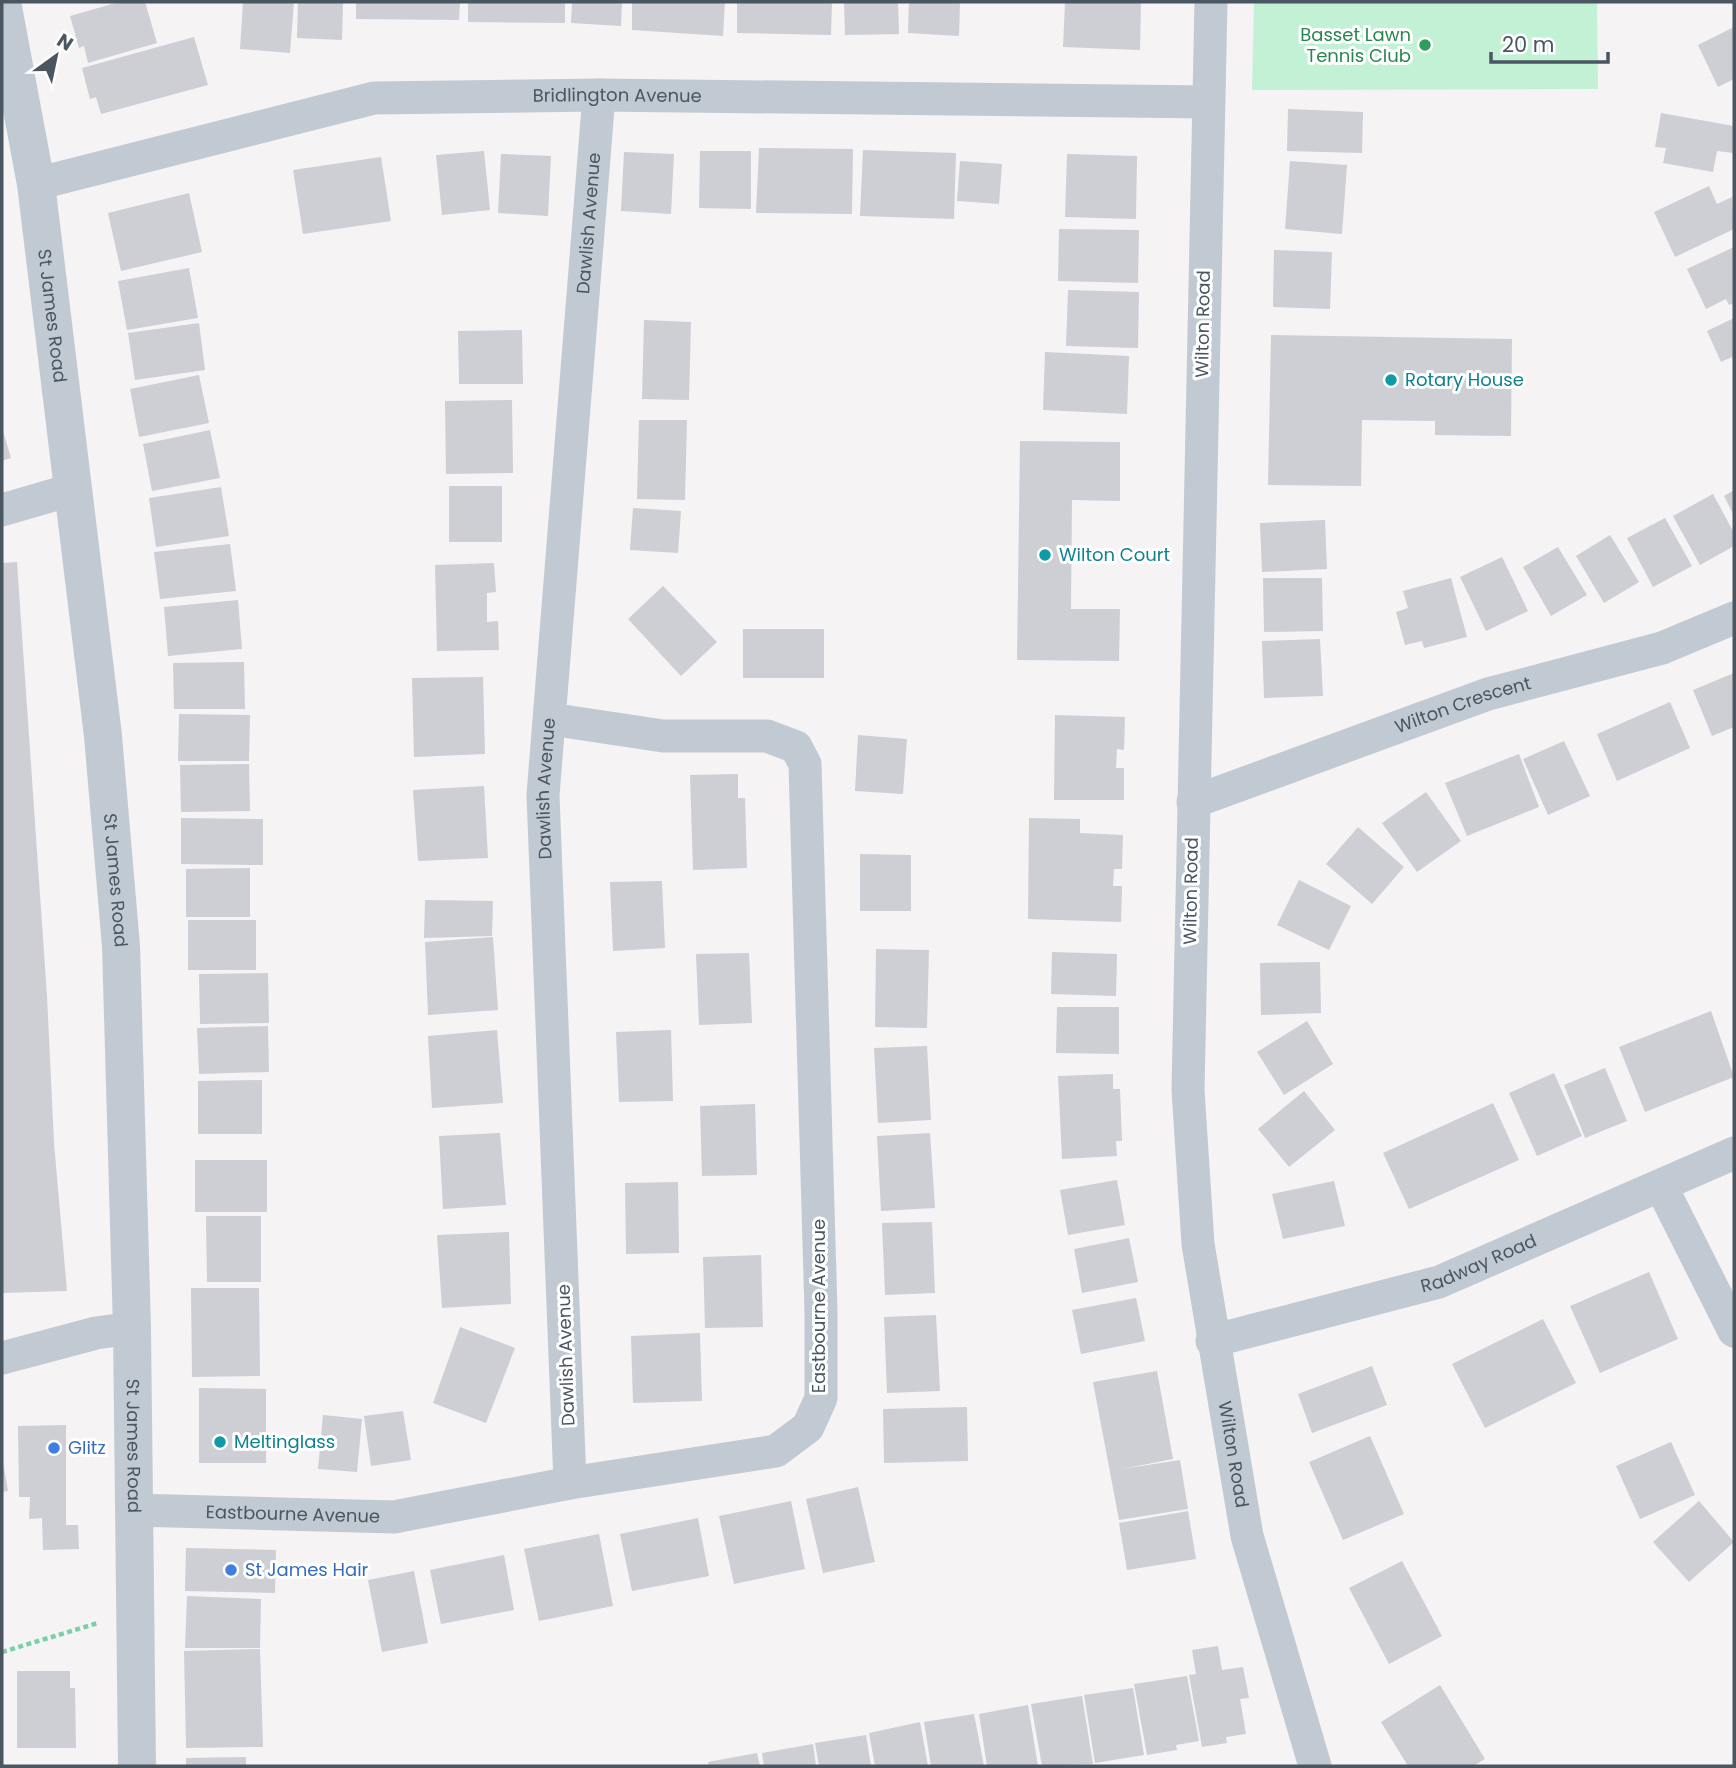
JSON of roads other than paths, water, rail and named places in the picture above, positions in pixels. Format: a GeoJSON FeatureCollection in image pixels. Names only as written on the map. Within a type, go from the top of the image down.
{"type":"FeatureCollection","features":[{"type":"Feature","properties":{"kind":"street","name":"Wilton Road"},"geometry":{"type":"LineString","coordinates":[[1211,2],[1188,1090],[1198,1244],[1212,1341],[1247,1536],[1315,1766]]}},
{"type":"Feature","properties":{"kind":"street","name":"St James Road"},"geometry":{"type":"LineString","coordinates":[[4,21],[36,184],[103,736],[121,946],[132,1328],[137,1766]]}},
{"type":"Feature","properties":{"kind":"street","name":"Bridlington Avenue"},"geometry":{"type":"LineString","coordinates":[[36,184],[374,98],[599,95],[1208,102]]}},
{"type":"Feature","properties":{"kind":"street","name":"Dawlish Avenue"},"geometry":{"type":"LineString","coordinates":[[570,1483],[544,794],[599,95]]}},
{"type":"Feature","properties":{"kind":"street"},"geometry":{"type":"LineString","coordinates":[[2,510],[74,489]]}},
{"type":"Feature","properties":{"kind":"street","name":"Wilton Crescent"},"geometry":{"type":"LineString","coordinates":[[1193,802],[1488,694],[1662,648],[1734,618]]}},
{"type":"Feature","properties":{"kind":"street","name":"Eastbourne Avenue"},"geometry":{"type":"LineString","coordinates":[[134,1510],[394,1517],[570,1483],[776,1451],[808,1427],[821,1398],[821,1283],[805,764],[796,747],[767,736],[663,736],[550,719]]}},
{"type":"Feature","properties":{"kind":"street","name":"Radway Road"},"geometry":{"type":"LineString","coordinates":[[1212,1341],[1439,1282],[1734,1153]]}},
{"type":"Feature","properties":{"kind":"street"},"geometry":{"type":"LineString","coordinates":[[1661,1186],[1734,1331]]}},
{"type":"Feature","properties":{"kind":"street"},"geometry":{"type":"LineString","coordinates":[[2,1358],[96,1333],[132,1328]]}},
{"type":"Feature","properties":{"kind":"place","name":"Basset Lawn Tennis Club"},"geometry":{"type":"Point","coordinates":[1425,45]}},
{"type":"Feature","properties":{"kind":"place","name":"Rotary House"},"geometry":{"type":"Point","coordinates":[1391,380]}},
{"type":"Feature","properties":{"kind":"place","name":"Wilton Court"},"geometry":{"type":"Point","coordinates":[1045,555]}},
{"type":"Feature","properties":{"kind":"place","name":"Meltinglass"},"geometry":{"type":"Point","coordinates":[220,1442]}},
{"type":"Feature","properties":{"kind":"place","name":"Glitz"},"geometry":{"type":"Point","coordinates":[54,1448]}},
{"type":"Feature","properties":{"kind":"place","name":"St James Hair"},"geometry":{"type":"Point","coordinates":[231,1570]}}]}
